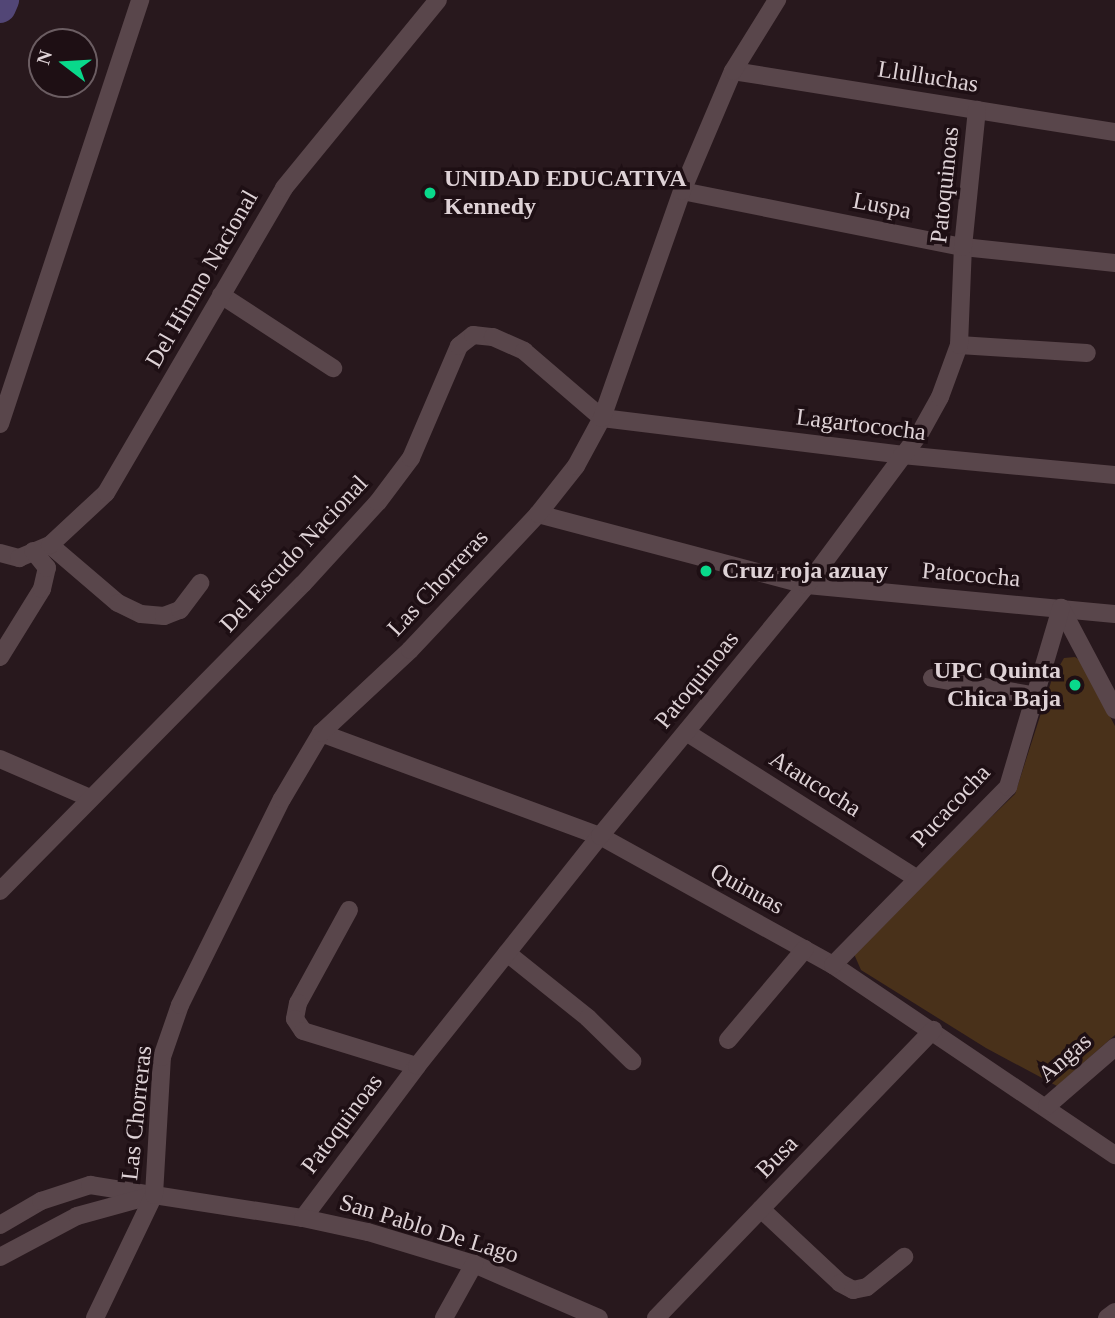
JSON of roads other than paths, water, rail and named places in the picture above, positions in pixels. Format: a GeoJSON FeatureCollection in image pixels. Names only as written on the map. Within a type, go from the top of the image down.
{"type":"FeatureCollection","features":[{"type":"Feature","properties":{"kind":"street"},"geometry":{"type":"LineString","coordinates":[[0,424],[140,0]]}},
{"type":"Feature","properties":{"kind":"street","name":"Del Himno Nacional"},"geometry":{"type":"LineString","coordinates":[[41,548],[106,493],[284,188],[438,0]]}},
{"type":"Feature","properties":{"kind":"street","name":"Las Chorreras"},"geometry":{"type":"LineString","coordinates":[[154,1195],[162,1057],[180,1005],[282,799],[321,733],[410,650],[538,513],[576,466],[602,418],[682,191],[733,71],[777,0]]}},
{"type":"Feature","properties":{"kind":"street","name":"Llulluchas"},"geometry":{"type":"LineString","coordinates":[[733,71],[1115,132]]}},
{"type":"Feature","properties":{"kind":"street","name":"Patoquinoas"},"geometry":{"type":"LineString","coordinates":[[303,1218],[417,1066],[600,835],[807,585],[920,433],[940,397],[960,345],[963,247],[977,110]]}},
{"type":"Feature","properties":{"kind":"street","name":"Luspa"},"geometry":{"type":"LineString","coordinates":[[682,191],[963,247],[1115,262]]}},
{"type":"Feature","properties":{"kind":"street"},"geometry":{"type":"LineString","coordinates":[[221,295],[333,368]]}},
{"type":"Feature","properties":{"kind":"street","name":"Del Escudo Nacional"},"geometry":{"type":"LineString","coordinates":[[0,891],[303,584],[378,502],[411,458],[456,353],[466,339],[473,335],[493,337],[524,351],[602,418]]}},
{"type":"Feature","properties":{"kind":"street"},"geometry":{"type":"LineString","coordinates":[[960,345],[1087,353]]}},
{"type":"Feature","properties":{"kind":"street","name":"Lagartococha"},"geometry":{"type":"LineString","coordinates":[[602,418],[902,455],[1115,475]]}},
{"type":"Feature","properties":{"kind":"street","name":"Patococha"},"geometry":{"type":"LineString","coordinates":[[538,513],[807,585],[1115,614]]}},
{"type":"Feature","properties":{"kind":"street"},"geometry":{"type":"LineString","coordinates":[[0,554],[19,558],[41,548]]}},
{"type":"Feature","properties":{"kind":"street"},"geometry":{"type":"LineString","coordinates":[[41,548],[118,603],[141,614],[164,616],[180,610],[200,583]]}},
{"type":"Feature","properties":{"kind":"street"},"geometry":{"type":"LineString","coordinates":[[0,657],[42,589],[47,568],[41,548]]}},
{"type":"Feature","properties":{"kind":"street"},"geometry":{"type":"LineString","coordinates":[[1061,608],[1115,710]]}},
{"type":"Feature","properties":{"kind":"street","name":"Pucacocha"},"geometry":{"type":"LineString","coordinates":[[833,965],[1008,787],[1061,608]]}},
{"type":"Feature","properties":{"kind":"street"},"geometry":{"type":"LineString","coordinates":[[932,678],[1037,696]]}},
{"type":"Feature","properties":{"kind":"street","name":"Ataucocha"},"geometry":{"type":"LineString","coordinates":[[687,732],[916,878]]}},
{"type":"Feature","properties":{"kind":"street","name":"Quinuas"},"geometry":{"type":"LineString","coordinates":[[321,733],[600,835],[833,965],[1047,1106],[1115,1155]]}},
{"type":"Feature","properties":{"kind":"street"},"geometry":{"type":"LineString","coordinates":[[0,759],[90,798]]}},
{"type":"Feature","properties":{"kind":"street"},"geometry":{"type":"LineString","coordinates":[[349,910],[298,1003],[295,1019],[303,1031],[417,1066]]}},
{"type":"Feature","properties":{"kind":"street"},"geometry":{"type":"LineString","coordinates":[[727,1040],[805,949]]}},
{"type":"Feature","properties":{"kind":"street"},"geometry":{"type":"LineString","coordinates":[[507,953],[588,1018],[632,1061]]}},
{"type":"Feature","properties":{"kind":"street","name":"Busa"},"geometry":{"type":"LineString","coordinates":[[656,1318],[933,1030]]}},
{"type":"Feature","properties":{"kind":"street","name":"Angas"},"geometry":{"type":"LineString","coordinates":[[1047,1106],[1115,1047]]}},
{"type":"Feature","properties":{"kind":"street"},"geometry":{"type":"LineString","coordinates":[[0,1225],[41,1201],[90,1185],[154,1195],[95,1318]]}},
{"type":"Feature","properties":{"kind":"street","name":"San Pablo De Lago"},"geometry":{"type":"LineString","coordinates":[[0,1257],[76,1216],[154,1195],[303,1218],[368,1232],[474,1264],[599,1318]]}},
{"type":"Feature","properties":{"kind":"street"},"geometry":{"type":"LineString","coordinates":[[761,1209],[840,1283],[853,1290],[867,1287],[904,1257]]}},
{"type":"Feature","properties":{"kind":"street"},"geometry":{"type":"LineString","coordinates":[[444,1318],[474,1264]]}},
{"type":"Feature","properties":{"kind":"street"},"geometry":{"type":"LineString","coordinates":[[1107,1318],[1115,1312]]}},
{"type":"Feature","properties":{"kind":"waterway"},"geometry":{"type":"LineString","coordinates":[[0,7],[3,0]]}},
{"type":"Feature","properties":{"kind":"place","name":"UNIDAD EDUCATIVA Kennedy"},"geometry":{"type":"Point","coordinates":[430,193]}},
{"type":"Feature","properties":{"kind":"place","name":"Cruz roja azuay"},"geometry":{"type":"Point","coordinates":[706,571]}},
{"type":"Feature","properties":{"kind":"place","name":"UPC Quinta Chica Baja"},"geometry":{"type":"Point","coordinates":[1075,685]}}]}
